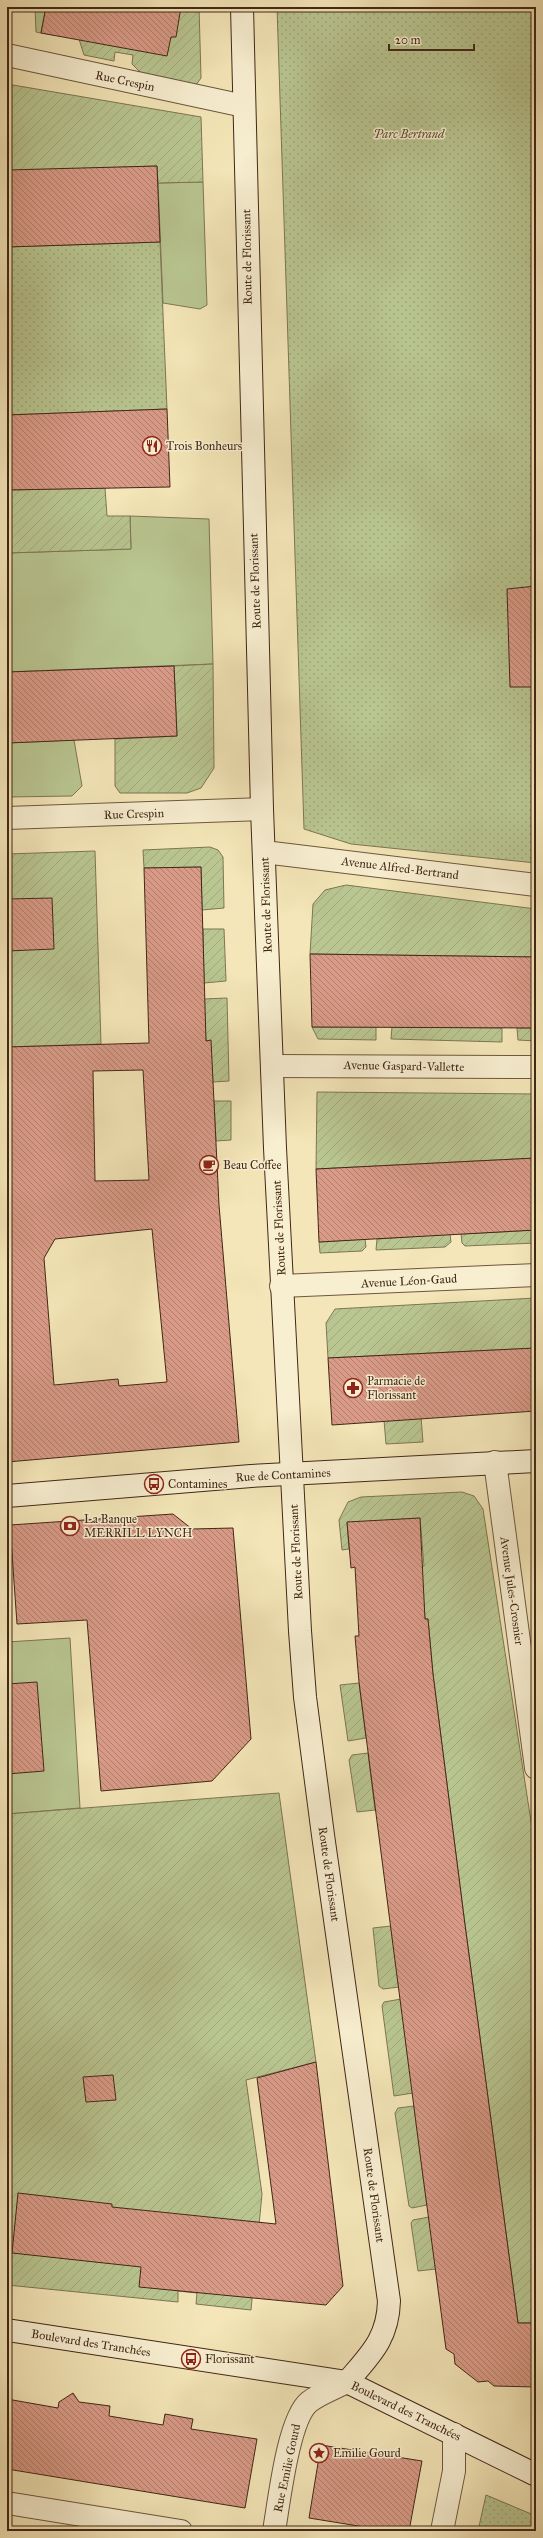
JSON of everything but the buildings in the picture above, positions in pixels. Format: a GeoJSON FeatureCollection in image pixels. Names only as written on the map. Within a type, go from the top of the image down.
{"type":"FeatureCollection","features":[{"type":"Feature","properties":{"kind":"main road","name":"Route de Florissant"},"geometry":{"type":"LineString","coordinates":[[242,7],[262,809],[281,1286],[305,1697],[389,2301],[388,2317],[378,2346],[347,2382]]}},
{"type":"Feature","properties":{"kind":"main road","name":"Rue Crespin"},"geometry":{"type":"LineString","coordinates":[[7,55],[244,106]]}},
{"type":"Feature","properties":{"kind":"main road","name":"Rue Crespin"},"geometry":{"type":"LineString","coordinates":[[7,818],[262,809]]}},
{"type":"Feature","properties":{"kind":"main road","name":"Avenue Alfred-Bertrand"},"geometry":{"type":"LineString","coordinates":[[264,852],[536,885]]}},
{"type":"Feature","properties":{"kind":"main road","name":"Avenue Gaspard-Vallette"},"geometry":{"type":"LineString","coordinates":[[272,1066],[536,1067]]}},
{"type":"Feature","properties":{"kind":"main road","name":"Avenue Léon-Gaud"},"geometry":{"type":"LineString","coordinates":[[281,1286],[536,1275]]}},
{"type":"Feature","properties":{"kind":"main road","name":"Rue de Contamines"},"geometry":{"type":"LineString","coordinates":[[7,1496],[292,1474],[536,1461]]}},
{"type":"Feature","properties":{"kind":"main road","name":"Avenue Jules-Crosnier"},"geometry":{"type":"LineString","coordinates":[[495,1462],[536,1768]]}},
{"type":"Feature","properties":{"kind":"main road","name":"Boulevard des Tranchées"},"geometry":{"type":"LineString","coordinates":[[7,2330],[347,2382],[536,2474]]}},
{"type":"Feature","properties":{"kind":"main road","name":"Rue Emilie Gourd"},"geometry":{"type":"LineString","coordinates":[[274,2531],[291,2439],[300,2413],[309,2402],[347,2382]]}},
{"type":"Feature","properties":{"kind":"main road"},"geometry":{"type":"LineString","coordinates":[[442,2531],[454,2471],[454,2434]]}},
{"type":"Feature","properties":{"kind":"main road"},"geometry":{"type":"LineString","coordinates":[[7,2503],[105,2525],[181,2531]]}},
{"type":"Feature","properties":{"kind":"green space"},"geometry":{"type":"Polygon","coordinates":[[[35,7],[46,7],[41,33],[36,32],[35,7]]]}},
{"type":"Feature","properties":{"kind":"green space"},"geometry":{"type":"Polygon","coordinates":[[[46,7],[199,7],[201,78],[196,85],[140,72],[132,64],[133,55],[115,52],[114,61],[84,55],[79,39],[41,33],[46,7]]]}},
{"type":"Feature","properties":{"kind":"green space","name":"Parc Bertrand"},"geometry":{"type":"Polygon","coordinates":[[[277,7],[536,7],[536,863],[351,844],[304,829],[277,7]]]}},
{"type":"Feature","properties":{"kind":"green space"},"geometry":{"type":"Polygon","coordinates":[[[7,84],[201,117],[203,182],[158,183],[157,166],[7,171],[7,84]]]}},
{"type":"Feature","properties":{"kind":"green space"},"geometry":{"type":"Polygon","coordinates":[[[203,182],[207,305],[200,309],[163,303],[158,183],[203,182]]]}},
{"type":"Feature","properties":{"kind":"green space"},"geometry":{"type":"Polygon","coordinates":[[[160,242],[167,409],[7,415],[7,247],[160,242]]]}},
{"type":"Feature","properties":{"kind":"green space"},"geometry":{"type":"Polygon","coordinates":[[[105,488],[107,516],[130,516],[131,549],[7,553],[7,490],[105,488]]]}},
{"type":"Feature","properties":{"kind":"green space"},"geometry":{"type":"Polygon","coordinates":[[[130,516],[209,519],[213,664],[7,672],[7,553],[131,549],[130,516]]]}},
{"type":"Feature","properties":{"kind":"green space"},"geometry":{"type":"Polygon","coordinates":[[[213,664],[214,768],[201,788],[187,793],[120,793],[115,786],[115,739],[177,736],[174,666],[213,664]]]}},
{"type":"Feature","properties":{"kind":"green space"},"geometry":{"type":"Polygon","coordinates":[[[74,740],[82,786],[72,796],[7,797],[7,743],[74,740]]]}},
{"type":"Feature","properties":{"kind":"green space"},"geometry":{"type":"Polygon","coordinates":[[[210,847],[218,850],[223,857],[224,908],[202,910],[201,867],[144,868],[143,850],[210,847]]]}},
{"type":"Feature","properties":{"kind":"green space"},"geometry":{"type":"Polygon","coordinates":[[[95,851],[101,1044],[7,1047],[7,854],[95,851]]]}},
{"type":"Feature","properties":{"kind":"green space"},"geometry":{"type":"Polygon","coordinates":[[[346,885],[536,909],[536,957],[310,954],[313,904],[325,890],[346,885]]]}},
{"type":"Feature","properties":{"kind":"green space"},"geometry":{"type":"Polygon","coordinates":[[[203,929],[224,929],[226,981],[204,983],[203,929]]]}},
{"type":"Feature","properties":{"kind":"green space"},"geometry":{"type":"Polygon","coordinates":[[[227,998],[229,1081],[213,1082],[210,1041],[206,1041],[204,999],[227,998]]]}},
{"type":"Feature","properties":{"kind":"green space"},"geometry":{"type":"Polygon","coordinates":[[[312,1027],[376,1027],[376,1040],[318,1039],[312,1027]]]}},
{"type":"Feature","properties":{"kind":"green space"},"geometry":{"type":"Polygon","coordinates":[[[392,1027],[502,1028],[502,1042],[391,1039],[392,1027]]]}},
{"type":"Feature","properties":{"kind":"green space"},"geometry":{"type":"Polygon","coordinates":[[[517,1028],[536,1028],[536,1041],[518,1040],[517,1028]]]}},
{"type":"Feature","properties":{"kind":"green space"},"geometry":{"type":"Polygon","coordinates":[[[317,1092],[536,1094],[536,1158],[316,1169],[317,1092]]]}},
{"type":"Feature","properties":{"kind":"green space"},"geometry":{"type":"Polygon","coordinates":[[[214,1101],[231,1101],[231,1140],[216,1141],[214,1101]]]}},
{"type":"Feature","properties":{"kind":"green space"},"geometry":{"type":"Polygon","coordinates":[[[536,1230],[536,1243],[465,1246],[462,1243],[461,1234],[536,1230]]]}},
{"type":"Feature","properties":{"kind":"green space"},"geometry":{"type":"Polygon","coordinates":[[[450,1234],[451,1242],[445,1247],[376,1250],[377,1239],[450,1234]]]}},
{"type":"Feature","properties":{"kind":"green space"},"geometry":{"type":"Polygon","coordinates":[[[365,1239],[366,1247],[362,1251],[320,1253],[319,1242],[365,1239]]]}},
{"type":"Feature","properties":{"kind":"green space"},"geometry":{"type":"Polygon","coordinates":[[[536,1298],[536,1348],[328,1358],[326,1323],[335,1309],[536,1298]]]}},
{"type":"Feature","properties":{"kind":"green space"},"geometry":{"type":"Polygon","coordinates":[[[421,1417],[423,1442],[386,1444],[384,1420],[421,1417]]]}},
{"type":"Feature","properties":{"kind":"green space"},"geometry":{"type":"Polygon","coordinates":[[[462,1492],[474,1496],[483,1509],[536,1854],[536,2323],[518,2323],[464,1917],[433,1674],[428,1619],[425,1619],[421,1567],[424,1566],[420,1518],[347,1523],[349,1549],[342,1550],[339,1520],[348,1502],[361,1497],[462,1492]]]}},
{"type":"Feature","properties":{"kind":"green space"},"geometry":{"type":"Polygon","coordinates":[[[70,1638],[80,1808],[7,1814],[7,1642],[70,1638]]]}},
{"type":"Feature","properties":{"kind":"green space"},"geometry":{"type":"Polygon","coordinates":[[[359,1683],[366,1738],[348,1741],[340,1685],[359,1683]]]}},
{"type":"Feature","properties":{"kind":"green space"},"geometry":{"type":"Polygon","coordinates":[[[368,1753],[375,1810],[357,1812],[349,1760],[352,1755],[368,1753]]]}},
{"type":"Feature","properties":{"kind":"green space"},"geometry":{"type":"Polygon","coordinates":[[[279,1793],[316,2062],[246,2080],[262,2194],[251,2310],[196,2304],[197,2293],[178,2291],[178,2302],[7,2285],[7,1814],[279,1793]]]}},
{"type":"Feature","properties":{"kind":"green space"},"geometry":{"type":"Polygon","coordinates":[[[391,1926],[399,1987],[383,1989],[379,1986],[373,1928],[391,1926]]]}},
{"type":"Feature","properties":{"kind":"green space"},"geometry":{"type":"Polygon","coordinates":[[[401,1999],[413,2093],[394,2096],[382,2006],[384,2002],[401,1999]]]}},
{"type":"Feature","properties":{"kind":"green space"},"geometry":{"type":"Polygon","coordinates":[[[414,2106],[427,2205],[412,2208],[409,2206],[395,2113],[398,2108],[414,2106]]]}},
{"type":"Feature","properties":{"kind":"green space"},"geometry":{"type":"Polygon","coordinates":[[[429,2217],[436,2269],[418,2271],[411,2223],[413,2220],[429,2217]]]}},
{"type":"Feature","properties":{"kind":"green space"},"geometry":{"type":"Polygon","coordinates":[[[486,2495],[536,2516],[536,2531],[478,2531],[486,2495]]]}},
{"type":"Feature","properties":{"kind":"place","name":"Trois Bonheurs"},"geometry":{"type":"Point","coordinates":[152,446]}},
{"type":"Feature","properties":{"kind":"place","name":"Beau Coffee"},"geometry":{"type":"Point","coordinates":[209,1165]}},
{"type":"Feature","properties":{"kind":"place","name":"Parmacie de Florissant"},"geometry":{"type":"Point","coordinates":[353,1388]}},
{"type":"Feature","properties":{"kind":"place","name":"Contamines"},"geometry":{"type":"Point","coordinates":[154,1484]}},
{"type":"Feature","properties":{"kind":"place","name":"La Banque MERRILL LYNCH"},"geometry":{"type":"Point","coordinates":[70,1526]}},
{"type":"Feature","properties":{"kind":"place","name":"Florissant"},"geometry":{"type":"Point","coordinates":[191,2359]}},
{"type":"Feature","properties":{"kind":"place","name":"Emilie Gourd"},"geometry":{"type":"Point","coordinates":[319,2453]}}]}
